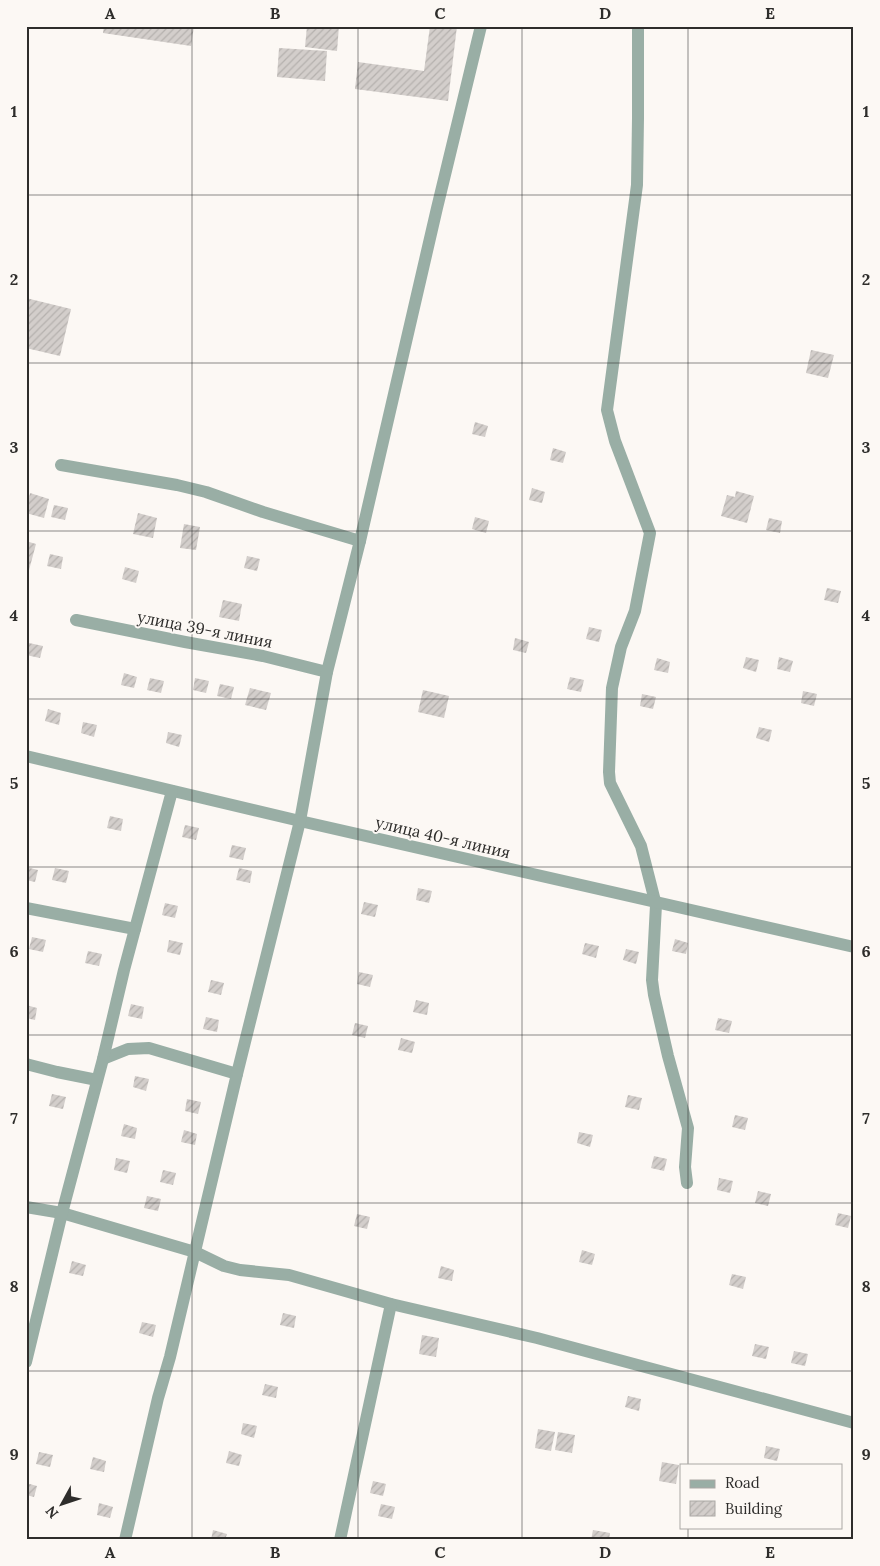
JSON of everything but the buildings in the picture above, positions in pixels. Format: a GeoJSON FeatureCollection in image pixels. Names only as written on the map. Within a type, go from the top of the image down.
{"type":"FeatureCollection","features":[{"type":"Feature","properties":{"kind":"street"},"geometry":{"type":"LineString","coordinates":[[124,1540],[150,1429],[170,1357],[236,1074],[300,821],[327,672],[360,541],[481,26]]}},
{"type":"Feature","properties":{"kind":"street"},"geometry":{"type":"LineString","coordinates":[[638,26],[636,185],[607,410],[615,441],[650,533],[635,611],[621,647],[612,688],[609,772],[610,783],[641,846],[655,902],[652,980],[668,1056],[688,1128],[684,1167],[687,1182]]}},
{"type":"Feature","properties":{"kind":"street"},"geometry":{"type":"LineString","coordinates":[[61,465],[177,484],[360,541]]}},
{"type":"Feature","properties":{"kind":"street","name":"улица 39-я линия"},"geometry":{"type":"LineString","coordinates":[[76,620],[263,656],[327,672]]}},
{"type":"Feature","properties":{"kind":"street","name":"улица 40-я линия"},"geometry":{"type":"LineString","coordinates":[[26,756],[300,821],[854,947]]}},
{"type":"Feature","properties":{"kind":"street"},"geometry":{"type":"LineString","coordinates":[[26,1362],[134,929],[172,791]]}},
{"type":"Feature","properties":{"kind":"street"},"geometry":{"type":"LineString","coordinates":[[26,908],[134,929]]}},
{"type":"Feature","properties":{"kind":"street"},"geometry":{"type":"LineString","coordinates":[[103,1059],[128,1049],[149,1048],[236,1074]]}},
{"type":"Feature","properties":{"kind":"street"},"geometry":{"type":"LineString","coordinates":[[26,1064],[96,1080]]}},
{"type":"Feature","properties":{"kind":"street"},"geometry":{"type":"LineString","coordinates":[[26,1207],[62,1213],[195,1252],[224,1266],[240,1270],[289,1275],[391,1304],[537,1338],[854,1422]]}},
{"type":"Feature","properties":{"kind":"street"},"geometry":{"type":"LineString","coordinates":[[340,1540],[391,1304]]}}]}
